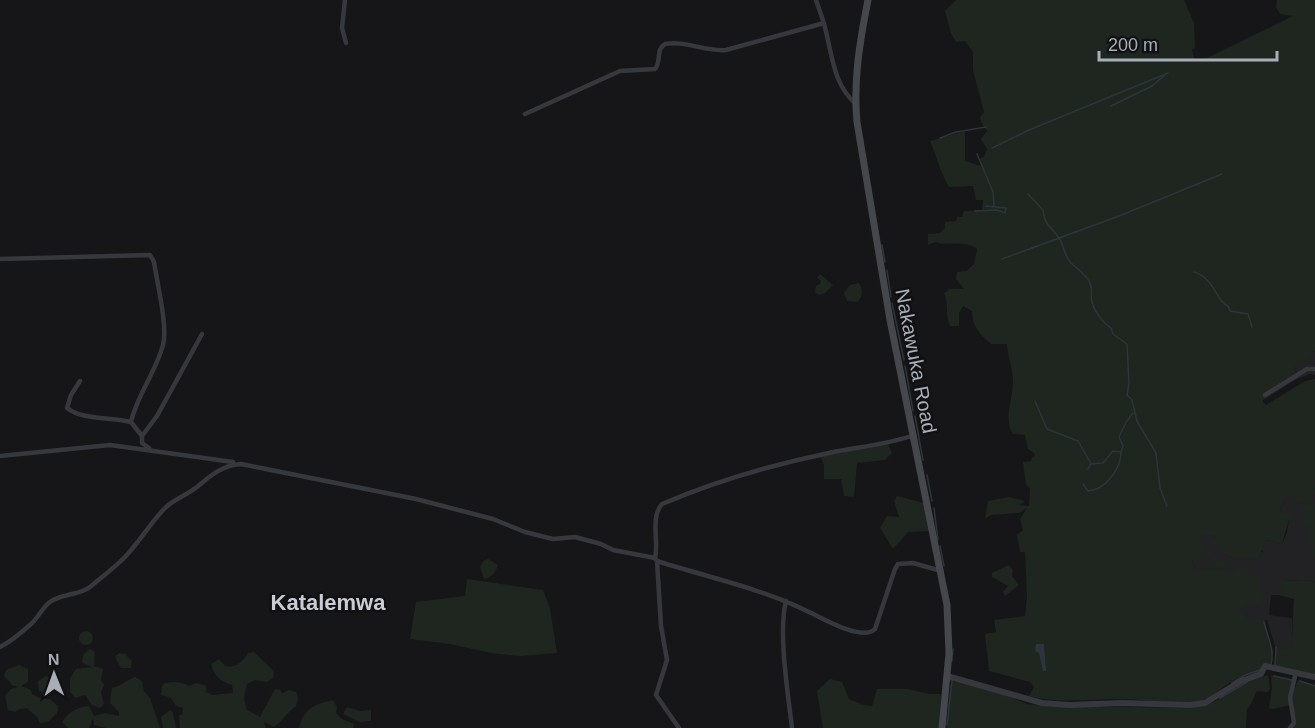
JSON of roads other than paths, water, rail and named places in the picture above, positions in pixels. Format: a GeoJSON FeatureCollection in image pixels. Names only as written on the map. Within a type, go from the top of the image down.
{"type":"FeatureCollection","features":[{"type":"Feature","properties":{"kind":"main road","name":"Nakawuka Road"},"geometry":{"type":"LineString","coordinates":[[868,0],[859,50],[855,105],[888,311],[941,571],[948,616],[948,676],[942,728]]}},
{"type":"Feature","properties":{"kind":"street"},"geometry":{"type":"LineString","coordinates":[[345,0],[342,28],[346,43]]}},
{"type":"Feature","properties":{"kind":"street"},"geometry":{"type":"LineString","coordinates":[[816,0],[824,23],[835,74],[855,105]]}},
{"type":"Feature","properties":{"kind":"street"},"geometry":{"type":"LineString","coordinates":[[525,114],[620,71],[655,69],[658,66],[659,49],[665,44],[677,43],[726,50],[824,23]]}},
{"type":"Feature","properties":{"kind":"street"},"geometry":{"type":"LineString","coordinates":[[0,259],[150,255],[154,262],[164,327],[164,344],[134,409],[131,422]]}},
{"type":"Feature","properties":{"kind":"street"},"geometry":{"type":"LineString","coordinates":[[151,450],[142,443],[142,436],[157,416],[202,334]]}},
{"type":"Feature","properties":{"kind":"street"},"geometry":{"type":"LineString","coordinates":[[1265,395],[1307,369],[1315,369]]}},
{"type":"Feature","properties":{"kind":"street"},"geometry":{"type":"LineString","coordinates":[[80,381],[71,395],[67,408],[74,414],[131,422],[142,436]]}},
{"type":"Feature","properties":{"kind":"street"},"geometry":{"type":"LineString","coordinates":[[679,728],[656,694],[667,660],[661,626],[656,560],[657,514],[662,504],[747,472],[914,435]]}},
{"type":"Feature","properties":{"kind":"street"},"geometry":{"type":"LineString","coordinates":[[0,456],[110,445],[241,464],[417,499],[494,519],[525,532],[553,539],[575,537],[593,541],[613,550],[656,560],[786,601],[837,625],[867,634],[875,629],[898,564],[907,562],[941,571]]}},
{"type":"Feature","properties":{"kind":"street"},"geometry":{"type":"LineString","coordinates":[[0,647],[13,641],[49,603],[62,595],[84,591],[110,571],[176,498],[189,493],[224,467],[241,464]]}},
{"type":"Feature","properties":{"kind":"street"},"geometry":{"type":"LineString","coordinates":[[786,601],[783,613],[792,728]]}},
{"type":"Feature","properties":{"kind":"street"},"geometry":{"type":"LineString","coordinates":[[948,676],[1035,703],[1070,705],[1120,703],[1194,705],[1205,703],[1241,681],[1261,674],[1265,666],[1315,677]]}},
{"type":"Feature","properties":{"kind":"street"},"geometry":{"type":"LineString","coordinates":[[1290,728],[1294,723],[1290,698],[1296,672]]}},
{"type":"Feature","properties":{"kind":"waterway"},"geometry":{"type":"LineString","coordinates":[[992,148],[1029,130],[1168,73]]}},
{"type":"Feature","properties":{"kind":"waterway"},"geometry":{"type":"LineString","coordinates":[[1111,106],[1152,86],[1165,75]]}},
{"type":"Feature","properties":{"kind":"waterway"},"geometry":{"type":"LineString","coordinates":[[940,138],[956,132],[986,127]]}},
{"type":"Feature","properties":{"kind":"waterway"},"geometry":{"type":"LineString","coordinates":[[977,154],[993,192],[994,206]]}},
{"type":"Feature","properties":{"kind":"waterway"},"geometry":{"type":"LineString","coordinates":[[1002,259],[1119,216],[1222,174]]}},
{"type":"Feature","properties":{"kind":"waterway"},"geometry":{"type":"LineString","coordinates":[[1028,194],[1043,210],[1046,222],[1059,238],[1071,263],[1084,274],[1090,283],[1092,302],[1097,313],[1111,328],[1113,334],[1127,344],[1129,384],[1127,395],[1132,400],[1137,421],[1156,453],[1160,488],[1167,506]]}},
{"type":"Feature","properties":{"kind":"waterway"},"geometry":{"type":"LineString","coordinates":[[975,211],[997,210],[1005,213],[1006,208],[985,206]]}},
{"type":"Feature","properties":{"kind":"waterway"},"geometry":{"type":"LineString","coordinates":[[882,245],[885,262]]}},
{"type":"Feature","properties":{"kind":"waterway"},"geometry":{"type":"LineString","coordinates":[[887,270],[891,297]]}},
{"type":"Feature","properties":{"kind":"waterway"},"geometry":{"type":"LineString","coordinates":[[1194,272],[1211,284],[1230,311],[1248,314],[1252,327]]}},
{"type":"Feature","properties":{"kind":"waterway"},"geometry":{"type":"LineString","coordinates":[[892,303],[904,360]]}},
{"type":"Feature","properties":{"kind":"waterway"},"geometry":{"type":"LineString","coordinates":[[905,366],[913,411]]}},
{"type":"Feature","properties":{"kind":"waterway"},"geometry":{"type":"LineString","coordinates":[[1035,401],[1047,429],[1078,441],[1091,464]]}},
{"type":"Feature","properties":{"kind":"waterway"},"geometry":{"type":"LineString","coordinates":[[1088,469],[1091,464],[1103,463],[1113,451],[1121,452],[1123,446],[1119,437],[1133,413]]}},
{"type":"Feature","properties":{"kind":"waterway"},"geometry":{"type":"LineString","coordinates":[[915,416],[923,460]]}},
{"type":"Feature","properties":{"kind":"waterway"},"geometry":{"type":"LineString","coordinates":[[1083,484],[1088,491],[1106,483],[1115,472],[1121,452]]}},
{"type":"Feature","properties":{"kind":"waterway"},"geometry":{"type":"LineString","coordinates":[[927,475],[932,501]]}},
{"type":"Feature","properties":{"kind":"waterway"},"geometry":{"type":"LineString","coordinates":[[934,508],[938,540]]}},
{"type":"Feature","properties":{"kind":"waterway"},"geometry":{"type":"LineString","coordinates":[[940,546],[944,566]]}},
{"type":"Feature","properties":{"kind":"waterway"},"geometry":{"type":"LineString","coordinates":[[1264,622],[1271,648],[1271,664]]}},
{"type":"Feature","properties":{"kind":"waterway"},"geometry":{"type":"LineString","coordinates":[[1275,667],[1276,647]]}},
{"type":"Feature","properties":{"kind":"waterway"},"geometry":{"type":"LineString","coordinates":[[952,661],[953,649]]}},
{"type":"Feature","properties":{"kind":"waterway"},"geometry":{"type":"LineString","coordinates":[[1232,683],[1260,670]]}},
{"type":"Feature","properties":{"kind":"waterway"},"geometry":{"type":"LineString","coordinates":[[1274,676],[1292,680]]}},
{"type":"Feature","properties":{"kind":"waterway"},"geometry":{"type":"LineString","coordinates":[[947,725],[952,681]]}},
{"type":"Feature","properties":{"kind":"waterway"},"geometry":{"type":"LineString","coordinates":[[1300,681],[1315,686]]}},
{"type":"Feature","properties":{"kind":"waterway"},"geometry":{"type":"LineString","coordinates":[[1220,698],[1247,682]]}},
{"type":"Feature","properties":{"kind":"district","name":"Katalemwa"},"geometry":{"type":"Point","coordinates":[328,602]}}]}
